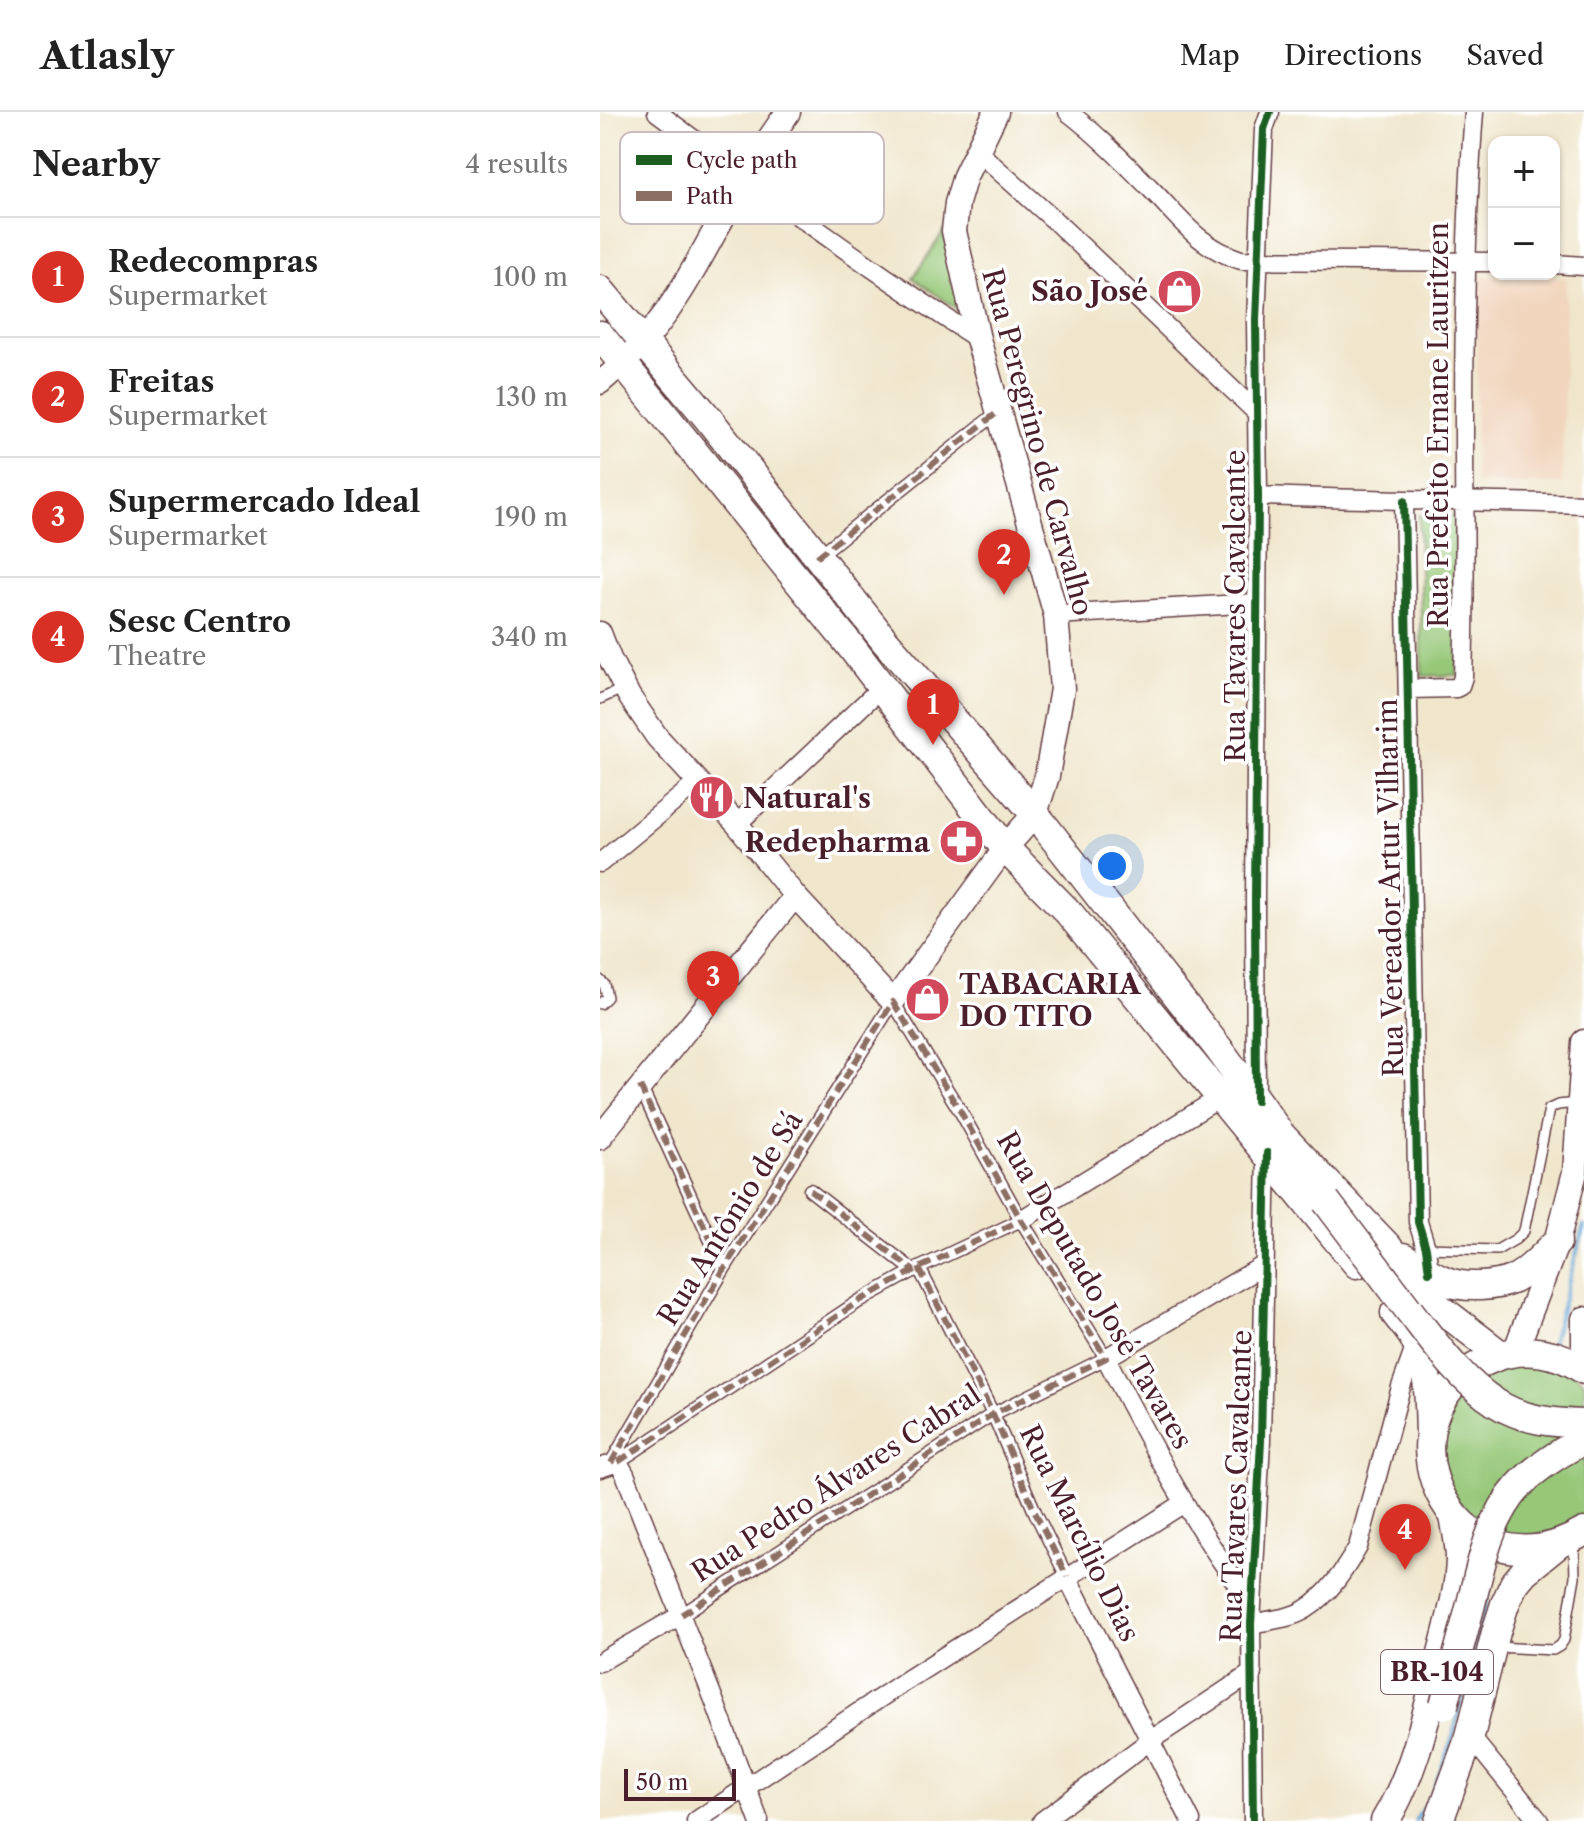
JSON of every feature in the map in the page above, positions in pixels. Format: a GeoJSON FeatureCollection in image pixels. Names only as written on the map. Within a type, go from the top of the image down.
{"type":"FeatureCollection","features":[{"type":"Feature","properties":{"kind":"main road"},"geometry":{"type":"LineString","coordinates":[[774,132],[788,112]]}},
{"type":"Feature","properties":{"kind":"main road"},"geometry":{"type":"LineString","coordinates":[[977,151],[996,112]]}},
{"type":"Feature","properties":{"kind":"main road","name":"Rua Peregrino de Carvalho"},"geometry":{"type":"LineString","coordinates":[[977,151],[957,203],[954,231],[978,339],[1056,615],[1062,689],[1047,776],[1035,814],[1005,848]]}},
{"type":"Feature","properties":{"kind":"main road"},"geometry":{"type":"LineString","coordinates":[[623,363],[644,342],[681,290],[718,224]]}},
{"type":"Feature","properties":{"kind":"main road"},"geometry":{"type":"LineString","coordinates":[[600,290],[707,417],[950,719],[1035,814],[1219,1049],[1256,1101],[1274,1144],[1417,1342],[1429,1388],[1430,1435]]}},
{"type":"Feature","properties":{"kind":"main road"},"geometry":{"type":"LineString","coordinates":[[600,335],[882,687],[1005,848],[1069,913],[1221,1097],[1392,1251],[1437,1306],[1508,1354],[1548,1354],[1564,1358],[1584,1370]]}},
{"type":"Feature","properties":{"kind":"main road"},"geometry":{"type":"LineString","coordinates":[[1508,1354],[1557,1242],[1575,1172],[1584,1042]]}},
{"type":"Feature","properties":{"kind":"main road"},"geometry":{"type":"LineString","coordinates":[[1274,1144],[1326,1201],[1465,1377],[1498,1405],[1540,1421],[1584,1424]]}},
{"type":"Feature","properties":{"kind":"main road"},"geometry":{"type":"LineString","coordinates":[[1392,1251],[1427,1260],[1448,1283],[1469,1286],[1515,1278],[1557,1242]]}},
{"type":"Feature","properties":{"kind":"main road"},"geometry":{"type":"LineString","coordinates":[[1584,1319],[1584,1349]]}},
{"type":"Feature","properties":{"kind":"main road","name":"BR-104"},"geometry":{"type":"LineString","coordinates":[[1508,1354],[1481,1363],[1463,1375],[1447,1392],[1436,1412],[1430,1435],[1430,1464],[1438,1492],[1454,1517],[1489,1542],[1534,1550],[1573,1542]]}},
{"type":"Feature","properties":{"kind":"main road"},"geometry":{"type":"LineString","coordinates":[[1389,1815],[1419,1782],[1433,1747],[1484,1554],[1499,1516],[1519,1486],[1531,1475],[1564,1450],[1584,1440]]}},
{"type":"Feature","properties":{"kind":"main road","name":"BR-104"},"geometry":{"type":"LineString","coordinates":[[1389,1815],[1412,1761],[1425,1719],[1458,1580],[1460,1555],[1454,1517]]}},
{"type":"Feature","properties":{"kind":"main road","name":"BR-104"},"geometry":{"type":"LineString","coordinates":[[1439,1821],[1470,1736],[1492,1647],[1514,1584],[1524,1572],[1573,1542]]}},
{"type":"Feature","properties":{"kind":"street"},"geometry":{"type":"LineString","coordinates":[[657,112],[684,132]]}},
{"type":"Feature","properties":{"kind":"street","name":"Rua Tavares Cavalcante"},"geometry":{"type":"LineString","coordinates":[[1256,1101],[1258,259],[1264,129],[1270,112]]}},
{"type":"Feature","properties":{"kind":"street","name":"Rua Prefeito Ernane Lauritzen"},"geometry":{"type":"LineString","coordinates":[[1408,689],[1456,688],[1463,682],[1466,573],[1464,356],[1468,194],[1474,112]]}},
{"type":"Feature","properties":{"kind":"street"},"geometry":{"type":"LineString","coordinates":[[1074,114],[1195,236],[1224,255],[1241,260],[1488,262]]}},
{"type":"Feature","properties":{"kind":"street"},"geometry":{"type":"LineString","coordinates":[[977,151],[1256,412]]}},
{"type":"Feature","properties":{"kind":"street"},"geometry":{"type":"LineString","coordinates":[[810,224],[978,339]]}},
{"type":"Feature","properties":{"kind":"street"},"geometry":{"type":"LineString","coordinates":[[1560,264],[1584,266]]}},
{"type":"Feature","properties":{"kind":"street"},"geometry":{"type":"LineString","coordinates":[[600,383],[623,363]]}},
{"type":"Feature","properties":{"kind":"street"},"geometry":{"type":"LineString","coordinates":[[817,557],[998,412]]}},
{"type":"Feature","properties":{"kind":"street"},"geometry":{"type":"LineString","coordinates":[[1258,496],[1584,504]]}},
{"type":"Feature","properties":{"kind":"street","name":"Rua Vereador Artur Vilharim"},"geometry":{"type":"LineString","coordinates":[[1404,501],[1418,1222],[1427,1260]]}},
{"type":"Feature","properties":{"kind":"street"},"geometry":{"type":"LineString","coordinates":[[1056,615],[1257,603]]}},
{"type":"Feature","properties":{"kind":"street"},"geometry":{"type":"LineString","coordinates":[[600,633],[625,688],[657,737],[737,824],[795,896],[893,1002]]}},
{"type":"Feature","properties":{"kind":"street"},"geometry":{"type":"LineString","coordinates":[[737,824],[882,687]]}},
{"type":"Feature","properties":{"kind":"street"},"geometry":{"type":"LineString","coordinates":[[600,863],[697,783]]}},
{"type":"Feature","properties":{"kind":"street","name":"Rua Peregrino de Carvalho"},"geometry":{"type":"LineString","coordinates":[[893,1002],[1005,848]]}},
{"type":"Feature","properties":{"kind":"street"},"geometry":{"type":"LineString","coordinates":[[600,1137],[795,896]]}},
{"type":"Feature","properties":{"kind":"street","name":"Rua Deputado José Tavares"},"geometry":{"type":"LineString","coordinates":[[893,1002],[1106,1358],[1184,1503],[1252,1604]]}},
{"type":"Feature","properties":{"kind":"street","name":"Rua Antônio de Sá"},"geometry":{"type":"LineString","coordinates":[[610,1464],[724,1269],[893,1002]]}},
{"type":"Feature","properties":{"kind":"street"},"geometry":{"type":"LineString","coordinates":[[640,1086],[724,1269]]}},
{"type":"Feature","properties":{"kind":"street"},"geometry":{"type":"LineString","coordinates":[[759,1821],[625,1474],[610,1464],[861,1300],[1021,1220],[1221,1097]]}},
{"type":"Feature","properties":{"kind":"street","name":"Rua Tavares Cavalcante"},"geometry":{"type":"LineString","coordinates":[[1253,1821],[1251,1624],[1261,1441],[1264,1265],[1274,1144]]}},
{"type":"Feature","properties":{"kind":"street"},"geometry":{"type":"LineString","coordinates":[[810,1190],[916,1270]]}},
{"type":"Feature","properties":{"kind":"street"},"geometry":{"type":"LineString","coordinates":[[1392,1251],[1410,1238],[1418,1222]]}},
{"type":"Feature","properties":{"kind":"street"},"geometry":{"type":"LineString","coordinates":[[1106,1358],[1264,1265]]}},
{"type":"Feature","properties":{"kind":"street","name":"Rua Marcílio Dias"},"geometry":{"type":"LineString","coordinates":[[916,1270],[993,1414],[1035,1512],[1191,1821]]}},
{"type":"Feature","properties":{"kind":"street"},"geometry":{"type":"LineString","coordinates":[[1251,1624],[1305,1610],[1322,1596],[1358,1547],[1401,1387],[1417,1342]]}},
{"type":"Feature","properties":{"kind":"street","name":"Rua Pedro Álvares Cabral"},"geometry":{"type":"LineString","coordinates":[[600,1662],[681,1615],[993,1414],[1106,1358]]}},
{"type":"Feature","properties":{"kind":"street"},"geometry":{"type":"LineString","coordinates":[[696,1821],[907,1680],[1184,1503]]}},
{"type":"Feature","properties":{"kind":"street"},"geometry":{"type":"LineString","coordinates":[[1042,1821],[1151,1740],[1252,1673]]}},
{"type":"Feature","properties":{"kind":"street"},"geometry":{"type":"LineString","coordinates":[[1470,1736],[1539,1821]]}},
{"type":"Feature","properties":{"kind":"lane"},"geometry":{"type":"LineString","coordinates":[[600,699],[625,688]]}},
{"type":"Feature","properties":{"kind":"lane"},"geometry":{"type":"LineString","coordinates":[[600,980],[607,997],[600,1004]]}},
{"type":"Feature","properties":{"kind":"lane"},"geometry":{"type":"LineString","coordinates":[[1427,1260],[1497,1250],[1524,1231],[1549,1109],[1580,1103]]}},
{"type":"Feature","properties":{"kind":"lane"},"geometry":{"type":"LineString","coordinates":[[1492,1647],[1553,1650],[1560,1646],[1564,1640],[1575,1577],[1573,1542]]}},
{"type":"Feature","properties":{"kind":"shaded area"},"geometry":{"type":"Polygon","coordinates":[[[1478,276],[1488,276],[1488,280],[1566,278],[1562,484],[1475,483],[1478,276]]]}},
{"type":"Feature","properties":{"kind":"green space"},"geometry":{"type":"Polygon","coordinates":[[[944,231],[961,312],[913,278],[944,231]]]}},
{"type":"Feature","properties":{"kind":"green space"},"geometry":{"type":"Polygon","coordinates":[[[1419,515],[1455,515],[1458,675],[1422,676],[1419,515]]]}},
{"type":"Feature","properties":{"kind":"green space"},"geometry":{"type":"Polygon","coordinates":[[[1519,1358],[1571,1371],[1584,1381],[1584,1515],[1558,1532],[1517,1538],[1478,1526],[1440,1478],[1450,1398],[1519,1358]]]}},
{"type":"Feature","properties":{"kind":"waterway"},"geometry":{"type":"LineString","coordinates":[[1552,1343],[1584,1226]]}},
{"type":"Feature","properties":{"kind":"waterway"},"geometry":{"type":"LineString","coordinates":[[1415,1821],[1432,1793],[1452,1740],[1498,1554]]}},
{"type":"Feature","properties":{"kind":"marked path"},"geometry":{"type":"LineString","coordinates":[[817,557],[998,412]]}},
{"type":"Feature","properties":{"kind":"marked path"},"geometry":{"type":"LineString","coordinates":[[611,1463],[724,1269],[893,1002],[1106,1358],[993,1414],[681,1615]]}},
{"type":"Feature","properties":{"kind":"marked path"},"geometry":{"type":"LineString","coordinates":[[640,1086],[724,1269]]}},
{"type":"Feature","properties":{"kind":"marked path"},"geometry":{"type":"LineString","coordinates":[[810,1190],[914,1271]]}},
{"type":"Feature","properties":{"kind":"marked path"},"geometry":{"type":"LineString","coordinates":[[618,1462],[861,1300],[919,1268],[1021,1220]]}},
{"type":"Feature","properties":{"kind":"marked path"},"geometry":{"type":"LineString","coordinates":[[919,1268],[993,1414],[1067,1577]]}},
{"type":"Feature","properties":{"kind":"cycle path"},"geometry":{"type":"LineString","coordinates":[[1256,1101],[1256,320],[1264,129],[1270,112]]}},
{"type":"Feature","properties":{"kind":"cycle path"},"geometry":{"type":"LineString","coordinates":[[1404,501],[1418,1222],[1429,1272]]}},
{"type":"Feature","properties":{"kind":"cycle path"},"geometry":{"type":"LineString","coordinates":[[1253,1821],[1251,1624],[1261,1441],[1267,1153]]}},
{"type":"Feature","properties":{"kind":"place","name":"São José"},"geometry":{"type":"Point","coordinates":[1179,291]}},
{"type":"Feature","properties":{"kind":"place","name":"Freitas"},"geometry":{"type":"Point","coordinates":[1004,595]}},
{"type":"Feature","properties":{"kind":"place","name":"Redecompras"},"geometry":{"type":"Point","coordinates":[933,745]}},
{"type":"Feature","properties":{"kind":"place","name":"Natural's"},"geometry":{"type":"Point","coordinates":[712,798]}},
{"type":"Feature","properties":{"kind":"place","name":"Redepharma"},"geometry":{"type":"Point","coordinates":[961,842]}},
{"type":"Feature","properties":{"kind":"place","name":"TABACARIA DO TITO"},"geometry":{"type":"Point","coordinates":[928,1000]}},
{"type":"Feature","properties":{"kind":"place","name":"Supermercado Ideal"},"geometry":{"type":"Point","coordinates":[713,1017]}},
{"type":"Feature","properties":{"kind":"place","name":"Sesc Centro"},"geometry":{"type":"Point","coordinates":[1405,1570]}}]}
